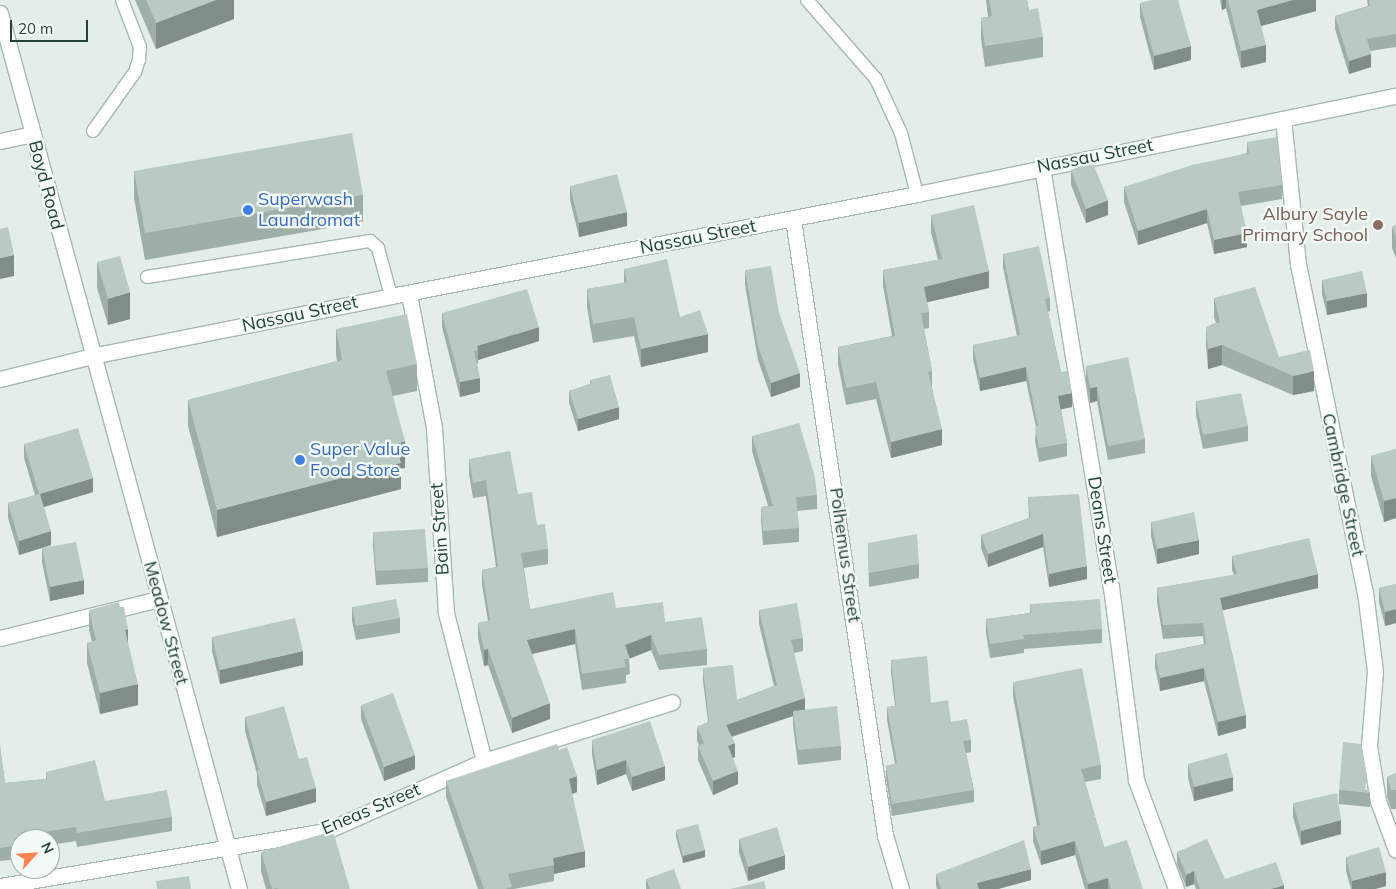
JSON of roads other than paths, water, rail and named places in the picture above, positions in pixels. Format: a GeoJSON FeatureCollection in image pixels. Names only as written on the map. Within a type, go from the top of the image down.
{"type":"FeatureCollection","features":[{"type":"Feature","properties":{"kind":"street","name":"Boyd Road"},"geometry":{"type":"LineString","coordinates":[[0,13],[92,356]]}},
{"type":"Feature","properties":{"kind":"street","name":"Nassau Street"},"geometry":{"type":"LineString","coordinates":[[0,379],[92,356],[391,296],[793,219],[1042,166],[1396,96]]}},
{"type":"Feature","properties":{"kind":"street","name":"Cambridge Street"},"geometry":{"type":"LineString","coordinates":[[1283,119],[1298,264],[1365,592],[1375,670],[1368,746],[1378,801],[1396,850]]}},
{"type":"Feature","properties":{"kind":"street"},"geometry":{"type":"LineString","coordinates":[[0,141],[32,134]]}},
{"type":"Feature","properties":{"kind":"street","name":"Deans Street"},"geometry":{"type":"LineString","coordinates":[[1042,166],[1111,587],[1136,780],[1176,889]]}},
{"type":"Feature","properties":{"kind":"street","name":"Polhemus Street"},"geometry":{"type":"LineString","coordinates":[[793,219],[885,835],[901,889]]}},
{"type":"Feature","properties":{"kind":"street","name":"Bain Street"},"geometry":{"type":"LineString","coordinates":[[409,294],[434,428],[446,613],[484,761]]}},
{"type":"Feature","properties":{"kind":"street","name":"Meadow Street"},"geometry":{"type":"LineString","coordinates":[[92,356],[239,889]]}},
{"type":"Feature","properties":{"kind":"street"},"geometry":{"type":"LineString","coordinates":[[0,638],[159,599]]}},
{"type":"Feature","properties":{"kind":"street","name":"Eneas Street"},"geometry":{"type":"LineString","coordinates":[[0,886],[228,850],[326,831],[484,761],[672,702]]}},
{"type":"Feature","properties":{"kind":"lane"},"geometry":{"type":"LineString","coordinates":[[93,131],[135,72],[140,60],[140,47],[122,0]]}},
{"type":"Feature","properties":{"kind":"lane"},"geometry":{"type":"LineString","coordinates":[[807,0],[876,79],[901,133],[917,194]]}},
{"type":"Feature","properties":{"kind":"lane"},"geometry":{"type":"LineString","coordinates":[[148,277],[370,241],[378,248],[391,296]]}},
{"type":"Feature","properties":{"kind":"place","name":"Superwash Laundromat"},"geometry":{"type":"Point","coordinates":[248,210]}},
{"type":"Feature","properties":{"kind":"place","name":"Albury Sayle Primary School"},"geometry":{"type":"Point","coordinates":[1378,225]}},
{"type":"Feature","properties":{"kind":"place","name":"Super Value Food Store"},"geometry":{"type":"Point","coordinates":[300,460]}}]}
